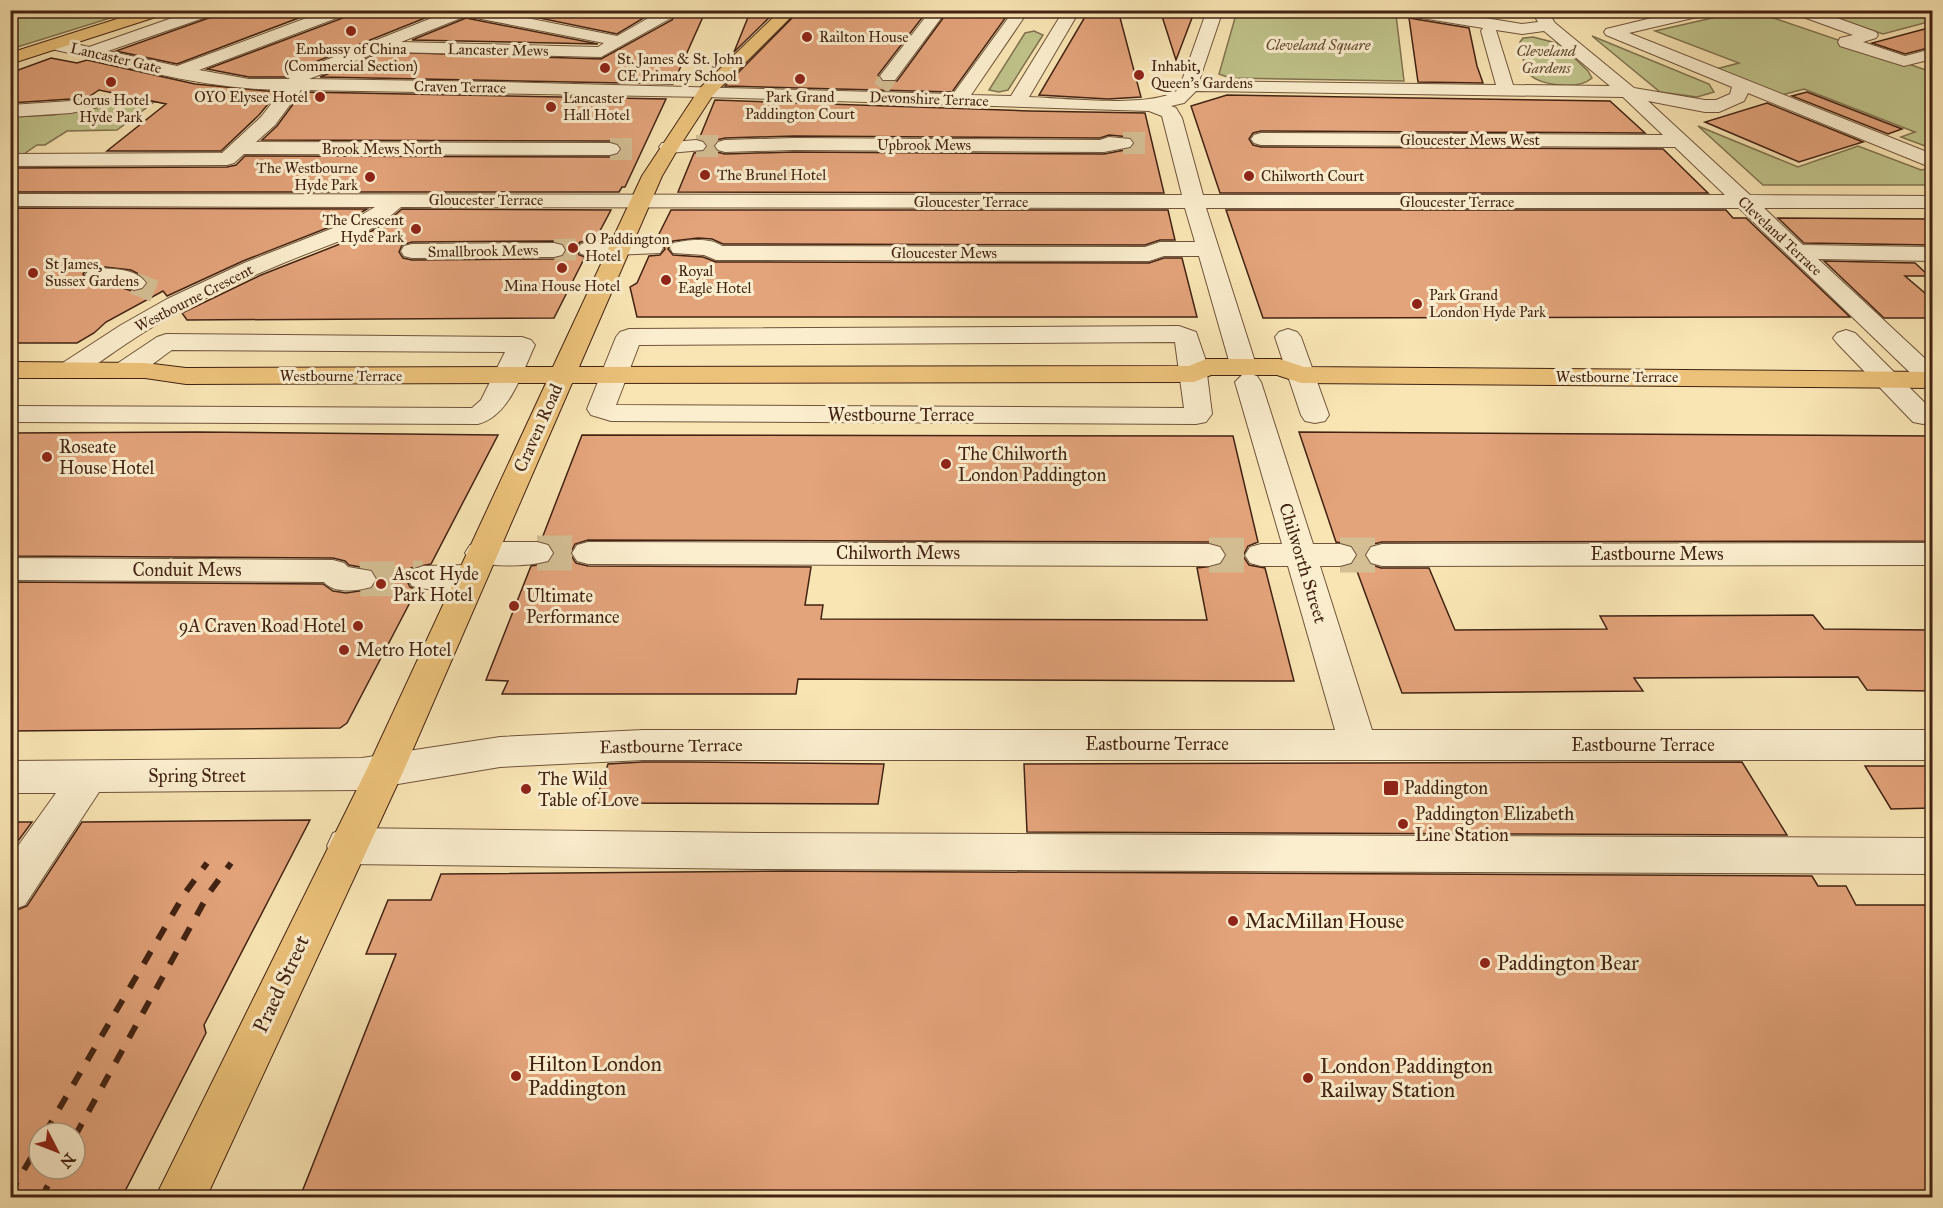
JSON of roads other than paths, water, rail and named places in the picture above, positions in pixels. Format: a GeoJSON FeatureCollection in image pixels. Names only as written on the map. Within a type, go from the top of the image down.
{"type":"FeatureCollection","features":[{"type":"Feature","properties":{"kind":"main road"},"geometry":{"type":"LineString","coordinates":[[10,59],[162,10]]}},
{"type":"Feature","properties":{"kind":"main road","name":"Craven Road"},"geometry":{"type":"LineString","coordinates":[[384,772],[561,375],[668,148],[706,92],[791,10]]}},
{"type":"Feature","properties":{"kind":"main road"},"geometry":{"type":"LineString","coordinates":[[10,370],[36,367],[135,378]]}},
{"type":"Feature","properties":{"kind":"main road","name":"Westbourne Terrace"},"geometry":{"type":"LineString","coordinates":[[135,378],[186,376],[1194,374],[1208,381],[1246,375],[1284,382],[1300,375],[1932,379]]}},
{"type":"Feature","properties":{"kind":"main road"},"geometry":{"type":"LineString","coordinates":[[10,386],[135,378]]}},
{"type":"Feature","properties":{"kind":"main road","name":"Praed Street"},"geometry":{"type":"LineString","coordinates":[[180,1197],[384,772]]}},
{"type":"Feature","properties":{"kind":"street"},"geometry":{"type":"LineString","coordinates":[[90,52],[213,10]]}},
{"type":"Feature","properties":{"kind":"street","name":"Lancaster Gate"},"geometry":{"type":"LineString","coordinates":[[58,45],[178,72],[344,10]]}},
{"type":"Feature","properties":{"kind":"street","name":"Lancaster Mews"},"geometry":{"type":"LineString","coordinates":[[289,85],[465,10],[618,41]]}},
{"type":"Feature","properties":{"kind":"street"},"geometry":{"type":"LineString","coordinates":[[882,87],[940,10]]}},
{"type":"Feature","properties":{"kind":"street"},"geometry":{"type":"LineString","coordinates":[[1017,102],[1072,10]]}},
{"type":"Feature","properties":{"kind":"street"},"geometry":{"type":"LineString","coordinates":[[1151,106],[1178,99],[1190,86],[1215,10]]}},
{"type":"Feature","properties":{"kind":"street"},"geometry":{"type":"LineString","coordinates":[[1403,10],[1487,28],[1522,29],[1547,18],[1628,92]]}},
{"type":"Feature","properties":{"kind":"street"},"geometry":{"type":"LineString","coordinates":[[1708,10],[1612,32],[1932,161]]}},
{"type":"Feature","properties":{"kind":"street"},"geometry":{"type":"LineString","coordinates":[[1798,10],[1870,35],[1846,42],[1904,61],[1932,54]]}},
{"type":"Feature","properties":{"kind":"street","name":"Lancaster Mews"},"geometry":{"type":"LineString","coordinates":[[375,47],[601,52],[665,15]]}},
{"type":"Feature","properties":{"kind":"street"},"geometry":{"type":"LineString","coordinates":[[958,100],[1026,22],[1061,29]]}},
{"type":"Feature","properties":{"kind":"street"},"geometry":{"type":"LineString","coordinates":[[1487,28],[1506,90]]}},
{"type":"Feature","properties":{"kind":"street","name":"Craven Terrace"},"geometry":{"type":"LineString","coordinates":[[178,72],[224,81],[289,85],[706,92]]}},
{"type":"Feature","properties":{"kind":"street"},"geometry":{"type":"LineString","coordinates":[[233,153],[268,121],[289,85]]}},
{"type":"Feature","properties":{"kind":"street"},"geometry":{"type":"LineString","coordinates":[[1190,86],[1628,92],[1684,103],[1719,106],[1738,97],[1741,85]]}},
{"type":"Feature","properties":{"kind":"street","name":"Devonshire Terrace"},"geometry":{"type":"LineString","coordinates":[[706,92],[882,87],[958,100],[1151,106]]}},
{"type":"Feature","properties":{"kind":"street","name":"Cleveland Terrace"},"geometry":{"type":"LineString","coordinates":[[1628,92],[1932,379]]}},
{"type":"Feature","properties":{"kind":"street"},"geometry":{"type":"LineString","coordinates":[[10,111],[71,107],[104,100]]}},
{"type":"Feature","properties":{"kind":"street","name":"Chilworth Street"},"geometry":{"type":"LineString","coordinates":[[1151,106],[1169,112],[1170,143],[1194,202],[1358,744]]}},
{"type":"Feature","properties":{"kind":"street","name":"Gloucester Mews West"},"geometry":{"type":"LineString","coordinates":[[1261,139],[1680,141]]}},
{"type":"Feature","properties":{"kind":"street","name":"Upbrook Mews"},"geometry":{"type":"LineString","coordinates":[[725,146],[794,144],[1104,146],[1109,143],[1123,143]]}},
{"type":"Feature","properties":{"kind":"street"},"geometry":{"type":"LineString","coordinates":[[643,148],[696,146]]}},
{"type":"Feature","properties":{"kind":"street","name":"Brook Mews North"},"geometry":{"type":"LineString","coordinates":[[233,153],[610,149]]}},
{"type":"Feature","properties":{"kind":"street"},"geometry":{"type":"LineString","coordinates":[[10,160],[233,153],[269,159]]}},
{"type":"Feature","properties":{"kind":"street","name":"Gloucester Terrace"},"geometry":{"type":"LineString","coordinates":[[10,200],[1932,202]]}},
{"type":"Feature","properties":{"kind":"street","name":"Westbourne Crescent"},"geometry":{"type":"LineString","coordinates":[[70,370],[147,319],[170,298],[374,218],[396,200]]}},
{"type":"Feature","properties":{"kind":"street","name":"Westbourne Crescent"},"geometry":{"type":"LineString","coordinates":[[325,238],[362,212],[362,205],[358,201]]}},
{"type":"Feature","properties":{"kind":"street"},"geometry":{"type":"LineString","coordinates":[[589,249],[652,248]]}},
{"type":"Feature","properties":{"kind":"street","name":"Gloucester Mews"},"geometry":{"type":"LineString","coordinates":[[681,248],[710,248],[716,253],[1149,254],[1160,249],[1208,249]]}},
{"type":"Feature","properties":{"kind":"street","name":"Smallbrook Mews"},"geometry":{"type":"LineString","coordinates":[[412,252],[554,250]]}},
{"type":"Feature","properties":{"kind":"street"},"geometry":{"type":"LineString","coordinates":[[1797,252],[1932,254]]}},
{"type":"Feature","properties":{"kind":"street"},"geometry":{"type":"LineString","coordinates":[[97,275],[118,276],[134,283]]}},
{"type":"Feature","properties":{"kind":"street","name":"Westbourne Terrace"},"geometry":{"type":"LineString","coordinates":[[1167,334],[1187,337],[1194,374],[1198,414],[1196,416],[611,413],[601,409],[628,337],[1167,334]]}},
{"type":"Feature","properties":{"kind":"street"},"geometry":{"type":"LineString","coordinates":[[1288,337],[1315,415]]}},
{"type":"Feature","properties":{"kind":"street"},"geometry":{"type":"LineString","coordinates":[[1846,338],[1923,416]]}},
{"type":"Feature","properties":{"kind":"street"},"geometry":{"type":"LineString","coordinates":[[10,414],[478,416],[492,405],[522,345],[166,342],[135,378]]}},
{"type":"Feature","properties":{"kind":"street"},"geometry":{"type":"LineString","coordinates":[[423,578],[476,564],[537,553]]}},
{"type":"Feature","properties":{"kind":"street","name":"Chilworth Mews"},"geometry":{"type":"LineString","coordinates":[[588,553],[1209,555]]}},
{"type":"Feature","properties":{"kind":"street"},"geometry":{"type":"LineString","coordinates":[[1261,555],[1340,555]]}},
{"type":"Feature","properties":{"kind":"street","name":"Eastbourne Mews"},"geometry":{"type":"LineString","coordinates":[[1382,555],[1932,555]]}},
{"type":"Feature","properties":{"kind":"street","name":"Conduit Mews"},"geometry":{"type":"LineString","coordinates":[[10,569],[333,572],[339,578],[360,579]]}},
{"type":"Feature","properties":{"kind":"street","name":"Eastbourne Terrace"},"geometry":{"type":"LineString","coordinates":[[384,772],[500,752],[643,745],[1932,745]]}},
{"type":"Feature","properties":{"kind":"street","name":"Spring Street"},"geometry":{"type":"LineString","coordinates":[[10,777],[303,776],[384,772]]}},
{"type":"Feature","properties":{"kind":"street"},"geometry":{"type":"LineString","coordinates":[[10,892],[88,777]]}},
{"type":"Feature","properties":{"kind":"street"},"geometry":{"type":"LineString","coordinates":[[347,846],[757,851],[1932,856]]}},
{"type":"Feature","properties":{"kind":"tunnel"},"geometry":{"type":"LineString","coordinates":[[881,88],[889,76]]}},
{"type":"Feature","properties":{"kind":"tunnel"},"geometry":{"type":"LineString","coordinates":[[1123,143],[1153,143]]}},
{"type":"Feature","properties":{"kind":"tunnel"},"geometry":{"type":"LineString","coordinates":[[696,146],[725,146]]}},
{"type":"Feature","properties":{"kind":"tunnel"},"geometry":{"type":"LineString","coordinates":[[610,149],[643,149]]}},
{"type":"Feature","properties":{"kind":"tunnel"},"geometry":{"type":"LineString","coordinates":[[554,250],[589,249]]}},
{"type":"Feature","properties":{"kind":"tunnel"},"geometry":{"type":"LineString","coordinates":[[134,283],[159,293]]}},
{"type":"Feature","properties":{"kind":"tunnel"},"geometry":{"type":"LineString","coordinates":[[537,553],[588,553]]}},
{"type":"Feature","properties":{"kind":"tunnel"},"geometry":{"type":"LineString","coordinates":[[1209,555],[1261,555]]}},
{"type":"Feature","properties":{"kind":"tunnel"},"geometry":{"type":"LineString","coordinates":[[1340,555],[1382,555]]}},
{"type":"Feature","properties":{"kind":"tunnel"},"geometry":{"type":"LineString","coordinates":[[360,579],[423,578]]}},
{"type":"Feature","properties":{"kind":"railway"},"geometry":{"type":"LineString","coordinates":[[52,1121],[185,893],[207,863]]}},
{"type":"Feature","properties":{"kind":"railway"},"geometry":{"type":"LineString","coordinates":[[83,1121],[209,893],[231,863]]}},
{"type":"Feature","properties":{"kind":"railway"},"geometry":{"type":"LineString","coordinates":[[10,1194],[27,1165]]}},
{"type":"Feature","properties":{"kind":"railway"},"geometry":{"type":"LineString","coordinates":[[41,1198],[50,1181]]}},
{"type":"Feature","properties":{"kind":"place","name":"Embassy of China (Commercial Section)"},"geometry":{"type":"Point","coordinates":[351,31]}},
{"type":"Feature","properties":{"kind":"place","name":"Railton House"},"geometry":{"type":"Point","coordinates":[807,37]}},
{"type":"Feature","properties":{"kind":"place","name":"St. James & St. John CE Primary School"},"geometry":{"type":"Point","coordinates":[605,68]}},
{"type":"Feature","properties":{"kind":"place","name":"Inhabit, Queen's Gardens"},"geometry":{"type":"Point","coordinates":[1139,75]}},
{"type":"Feature","properties":{"kind":"place","name":"Park Grand Paddington Court"},"geometry":{"type":"Point","coordinates":[800,79]}},
{"type":"Feature","properties":{"kind":"place","name":"Corus Hotel Hyde Park"},"geometry":{"type":"Point","coordinates":[111,82]}},
{"type":"Feature","properties":{"kind":"place","name":"OYO Elysee Hotel"},"geometry":{"type":"Point","coordinates":[320,97]}},
{"type":"Feature","properties":{"kind":"place","name":"Lancaster Hall Hotel"},"geometry":{"type":"Point","coordinates":[551,107]}},
{"type":"Feature","properties":{"kind":"place","name":"The Brunel Hotel"},"geometry":{"type":"Point","coordinates":[705,175]}},
{"type":"Feature","properties":{"kind":"place","name":"Chilworth Court"},"geometry":{"type":"Point","coordinates":[1249,176]}},
{"type":"Feature","properties":{"kind":"place","name":"The Westbourne Hyde Park"},"geometry":{"type":"Point","coordinates":[370,177]}},
{"type":"Feature","properties":{"kind":"place","name":"The Crescent Hyde Park"},"geometry":{"type":"Point","coordinates":[416,229]}},
{"type":"Feature","properties":{"kind":"place","name":"O Paddington Hotel"},"geometry":{"type":"Point","coordinates":[573,248]}},
{"type":"Feature","properties":{"kind":"place","name":"Mina House Hotel"},"geometry":{"type":"Point","coordinates":[562,268]}},
{"type":"Feature","properties":{"kind":"place","name":"St James, Sussex Gardens"},"geometry":{"type":"Point","coordinates":[33,273]}},
{"type":"Feature","properties":{"kind":"place","name":"Royal Eagle Hotel"},"geometry":{"type":"Point","coordinates":[666,280]}},
{"type":"Feature","properties":{"kind":"place","name":"Park Grand London Hyde Park"},"geometry":{"type":"Point","coordinates":[1417,304]}},
{"type":"Feature","properties":{"kind":"place","name":"Roseate House Hotel"},"geometry":{"type":"Point","coordinates":[47,457]}},
{"type":"Feature","properties":{"kind":"place","name":"The Chilworth London Paddington"},"geometry":{"type":"Point","coordinates":[946,464]}},
{"type":"Feature","properties":{"kind":"place","name":"Ascot Hyde Park Hotel"},"geometry":{"type":"Point","coordinates":[381,584]}},
{"type":"Feature","properties":{"kind":"place","name":"Ultimate Performance"},"geometry":{"type":"Point","coordinates":[514,606]}},
{"type":"Feature","properties":{"kind":"place","name":"9A Craven Road Hotel"},"geometry":{"type":"Point","coordinates":[358,626]}},
{"type":"Feature","properties":{"kind":"place","name":"Metro Hotel"},"geometry":{"type":"Point","coordinates":[344,650]}},
{"type":"Feature","properties":{"kind":"place","name":"Paddington"},"geometry":{"type":"Point","coordinates":[1391,788]}},
{"type":"Feature","properties":{"kind":"place","name":"The Wild Table of Love"},"geometry":{"type":"Point","coordinates":[526,789]}},
{"type":"Feature","properties":{"kind":"place","name":"Paddington Elizabeth Line Station"},"geometry":{"type":"Point","coordinates":[1403,824]}},
{"type":"Feature","properties":{"kind":"place","name":"MacMillan House"},"geometry":{"type":"Point","coordinates":[1233,921]}},
{"type":"Feature","properties":{"kind":"place","name":"Paddington Bear"},"geometry":{"type":"Point","coordinates":[1485,963]}},
{"type":"Feature","properties":{"kind":"place","name":"Hilton London Paddington"},"geometry":{"type":"Point","coordinates":[516,1076]}},
{"type":"Feature","properties":{"kind":"place","name":"London Paddington Railway Station"},"geometry":{"type":"Point","coordinates":[1308,1078]}},
{"type":"Feature","properties":{"kind":"park label","name":"Cleveland Square"},"geometry":{"type":"Point","coordinates":[1318,45]}},
{"type":"Feature","properties":{"kind":"park label","name":"Cleveland Gardens"},"geometry":{"type":"Point","coordinates":[1546,60]}}]}
